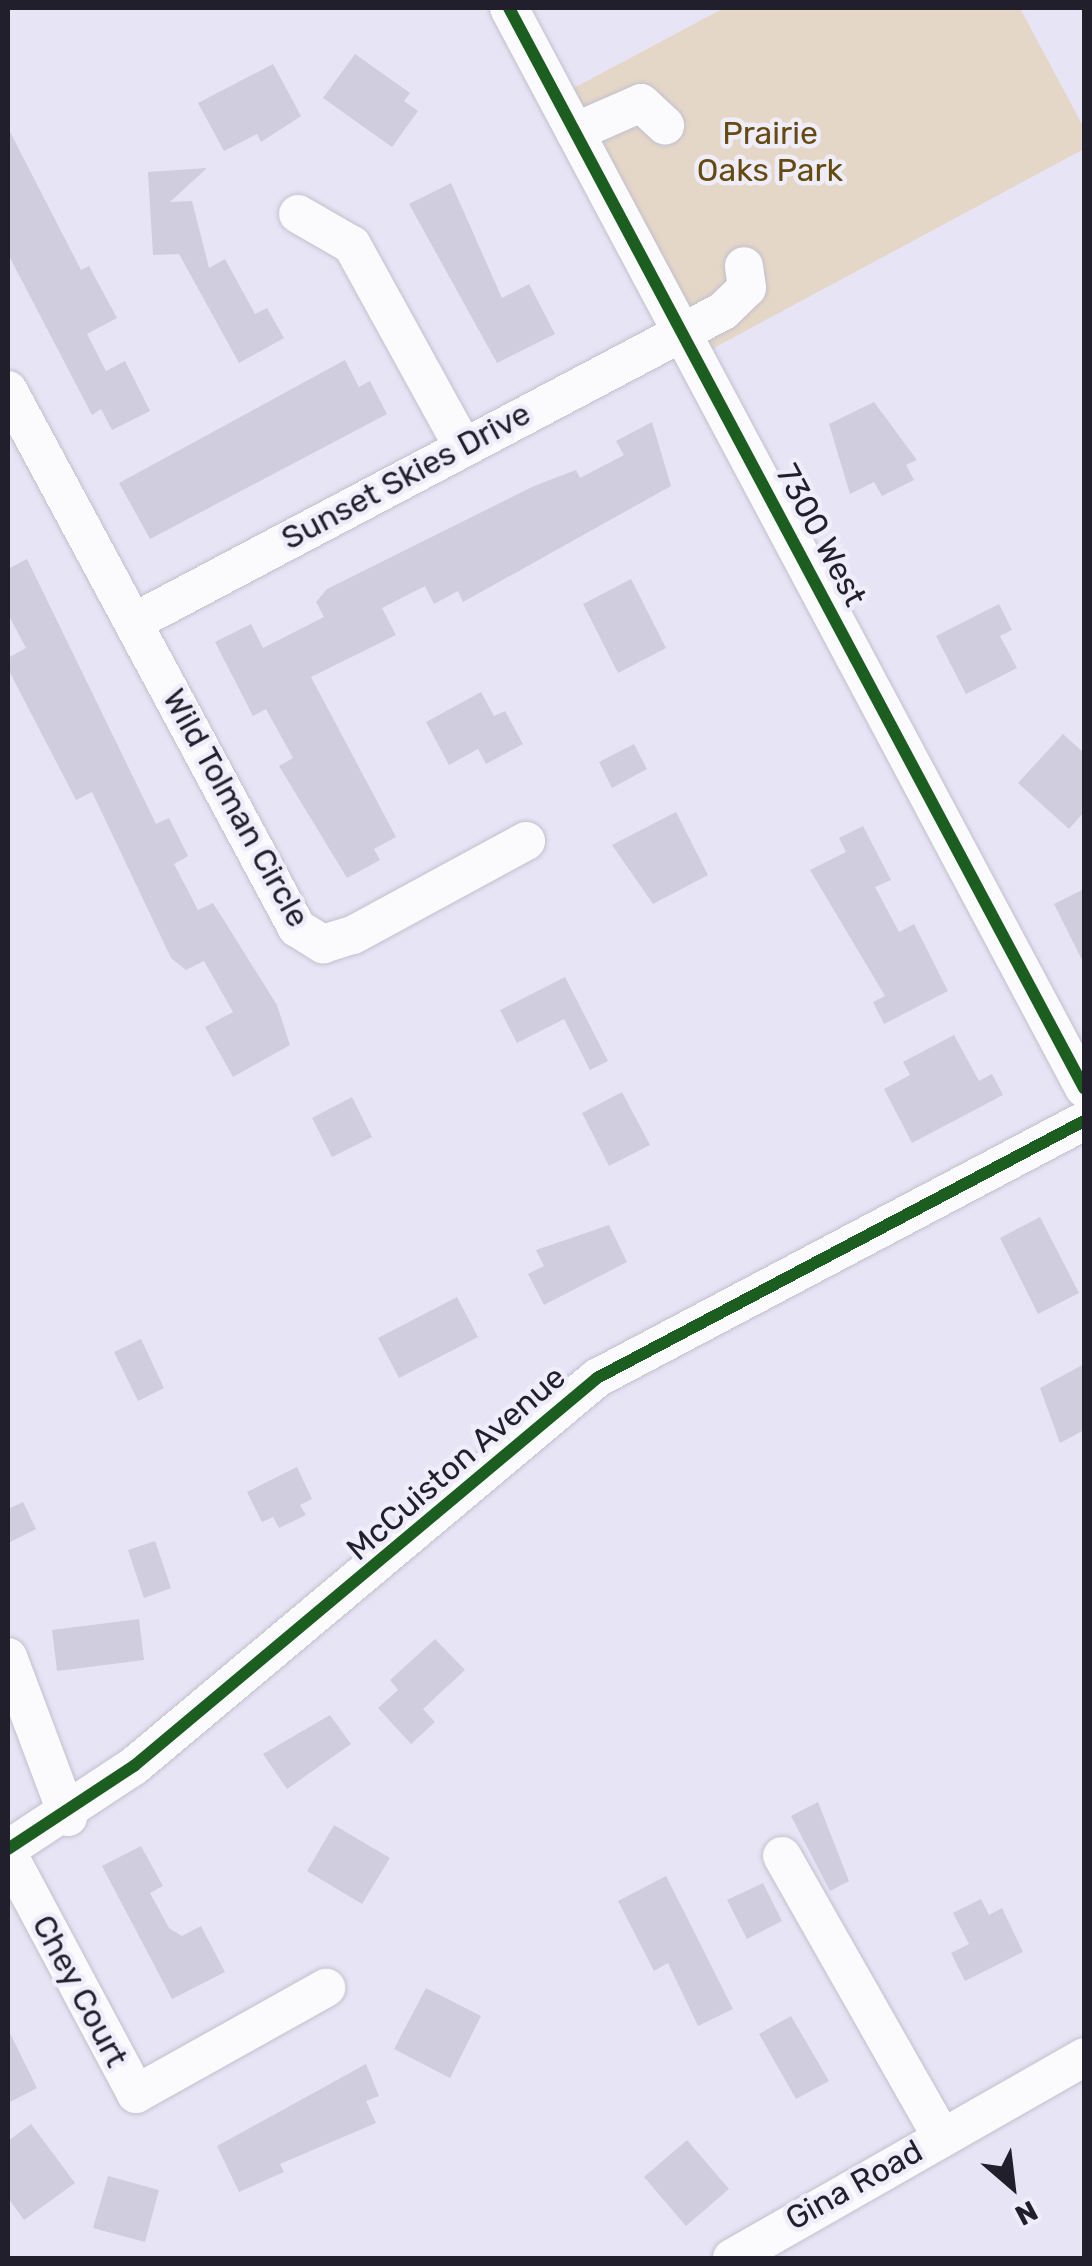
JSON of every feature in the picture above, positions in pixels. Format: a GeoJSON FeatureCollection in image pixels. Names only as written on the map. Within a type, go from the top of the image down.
{"type":"FeatureCollection","features":[{"type":"Feature","properties":{"kind":"street","name":"7300 West"},"geometry":{"type":"LineString","coordinates":[[509,8],[1084,1088]]}},
{"type":"Feature","properties":{"kind":"street"},"geometry":{"type":"LineString","coordinates":[[575,132],[641,103],[665,124]]}},
{"type":"Feature","properties":{"kind":"street"},"geometry":{"type":"LineString","coordinates":[[298,214],[352,245],[462,445]]}},
{"type":"Feature","properties":{"kind":"street","name":"Sunset Skies Drive"},"geometry":{"type":"LineString","coordinates":[[134,622],[738,298],[744,266]]}},
{"type":"Feature","properties":{"kind":"street"},"geometry":{"type":"LineString","coordinates":[[8,390],[134,622]]}},
{"type":"Feature","properties":{"kind":"street","name":"Wild Tolman Circle"},"geometry":{"type":"LineString","coordinates":[[134,622],[309,938],[353,935],[526,841]]}},
{"type":"Feature","properties":{"kind":"street","name":"McCuiston Avenue"},"geometry":{"type":"LineString","coordinates":[[8,1851],[68,1817],[597,1378],[1084,1121]]}},
{"type":"Feature","properties":{"kind":"street"},"geometry":{"type":"LineString","coordinates":[[8,1657],[68,1817]]}},
{"type":"Feature","properties":{"kind":"street","name":"Chey Court"},"geometry":{"type":"LineString","coordinates":[[8,1851],[136,2094],[326,1988]]}},
{"type":"Feature","properties":{"kind":"street"},"geometry":{"type":"LineString","coordinates":[[782,1856],[941,2136]]}},
{"type":"Feature","properties":{"kind":"street","name":"Gina Road"},"geometry":{"type":"LineString","coordinates":[[732,2258],[1084,2058]]}},
{"type":"Feature","properties":{"kind":"green space","name":"Prairie Oaks Park"},"geometry":{"type":"Polygon","coordinates":[[[724,8],[1020,8],[1084,128],[1084,149],[712,349],[572,89],[724,8]]]}},
{"type":"Feature","properties":{"kind":"building"},"geometry":{"type":"Polygon","coordinates":[[[355,54],[410,93],[404,101],[418,111],[392,147],[323,98],[355,54]]]}},
{"type":"Feature","properties":{"kind":"building"},"geometry":{"type":"Polygon","coordinates":[[[273,64],[301,116],[261,142],[257,134],[224,151],[198,103],[273,64]]]}},
{"type":"Feature","properties":{"kind":"building"},"geometry":{"type":"Polygon","coordinates":[[[8,128],[81,270],[89,266],[117,318],[87,334],[106,371],[125,361],[150,411],[112,430],[101,409],[92,415],[8,254],[8,128]]]}},
{"type":"Feature","properties":{"kind":"building"},"geometry":{"type":"Polygon","coordinates":[[[207,168],[170,202],[192,201],[209,268],[225,259],[255,314],[267,308],[284,338],[239,363],[179,254],[153,255],[148,172],[207,168]]]}},
{"type":"Feature","properties":{"kind":"building"},"geometry":{"type":"Polygon","coordinates":[[[451,183],[502,298],[529,284],[555,334],[497,363],[409,204],[451,183]]]}},
{"type":"Feature","properties":{"kind":"building"},"geometry":{"type":"Polygon","coordinates":[[[345,360],[359,387],[370,381],[387,414],[150,539],[119,483],[345,360]]]}},
{"type":"Feature","properties":{"kind":"building"},"geometry":{"type":"Polygon","coordinates":[[[874,402],[917,460],[906,465],[914,480],[882,496],[874,482],[850,494],[829,424],[874,402]]]}},
{"type":"Feature","properties":{"kind":"building"},"geometry":{"type":"Polygon","coordinates":[[[652,422],[671,486],[463,602],[458,591],[434,604],[425,586],[382,608],[396,635],[311,677],[396,837],[374,849],[380,860],[347,878],[279,766],[293,758],[266,709],[253,716],[215,642],[251,624],[263,648],[324,617],[316,602],[327,589],[534,486],[576,470],[580,478],[624,455],[616,441],[652,422]]]}},
{"type":"Feature","properties":{"kind":"building"},"geometry":{"type":"Polygon","coordinates":[[[27,559],[156,824],[169,818],[188,856],[174,864],[198,910],[213,903],[277,1005],[290,1045],[233,1077],[205,1027],[233,1012],[204,961],[186,970],[171,958],[92,792],[76,800],[8,669],[8,658],[26,648],[8,614],[8,569],[27,559]]]}},
{"type":"Feature","properties":{"kind":"building"},"geometry":{"type":"Polygon","coordinates":[[[631,579],[666,648],[618,673],[583,604],[631,579]]]}},
{"type":"Feature","properties":{"kind":"building"},"geometry":{"type":"Polygon","coordinates":[[[999,604],[1012,630],[1000,636],[1017,668],[966,694],[936,636],[999,604]]]}},
{"type":"Feature","properties":{"kind":"building"},"geometry":{"type":"Polygon","coordinates":[[[481,692],[494,716],[505,711],[523,744],[486,764],[478,749],[449,765],[426,722],[481,692]]]}},
{"type":"Feature","properties":{"kind":"building"},"geometry":{"type":"Polygon","coordinates":[[[1063,734],[1084,753],[1084,812],[1069,829],[1018,783],[1063,734]]]}},
{"type":"Feature","properties":{"kind":"building"},"geometry":{"type":"Polygon","coordinates":[[[634,744],[647,769],[612,788],[599,762],[634,744]]]}},
{"type":"Feature","properties":{"kind":"building"},"geometry":{"type":"Polygon","coordinates":[[[676,812],[708,875],[653,904],[612,845],[676,812]]]}},
{"type":"Feature","properties":{"kind":"building"},"geometry":{"type":"Polygon","coordinates":[[[863,826],[891,880],[875,887],[899,932],[914,924],[948,991],[884,1024],[873,1002],[885,996],[810,870],[846,852],[839,838],[863,826]]]}},
{"type":"Feature","properties":{"kind":"building"},"geometry":{"type":"Polygon","coordinates":[[[1084,889],[1084,964],[1054,904],[1084,889]]]}},
{"type":"Feature","properties":{"kind":"building"},"geometry":{"type":"Polygon","coordinates":[[[565,977],[608,1061],[590,1070],[564,1019],[517,1043],[500,1010],[565,977]]]}},
{"type":"Feature","properties":{"kind":"building"},"geometry":{"type":"Polygon","coordinates":[[[954,1035],[979,1081],[992,1074],[1003,1095],[912,1143],[884,1089],[910,1075],[903,1062],[954,1035]]]}},
{"type":"Feature","properties":{"kind":"building"},"geometry":{"type":"Polygon","coordinates":[[[622,1092],[650,1145],[609,1166],[582,1113],[622,1092]]]}},
{"type":"Feature","properties":{"kind":"building"},"geometry":{"type":"Polygon","coordinates":[[[352,1097],[372,1137],[332,1157],[312,1118],[352,1097]]]}},
{"type":"Feature","properties":{"kind":"building"},"geometry":{"type":"Polygon","coordinates":[[[1040,1217],[1079,1293],[1038,1314],[1000,1238],[1040,1217]]]}},
{"type":"Feature","properties":{"kind":"building"},"geometry":{"type":"Polygon","coordinates":[[[609,1225],[627,1262],[544,1305],[528,1274],[544,1266],[536,1250],[609,1225]]]}},
{"type":"Feature","properties":{"kind":"building"},"geometry":{"type":"Polygon","coordinates":[[[457,1297],[478,1337],[399,1378],[378,1338],[457,1297]]]}},
{"type":"Feature","properties":{"kind":"building"},"geometry":{"type":"Polygon","coordinates":[[[141,1339],[164,1388],[138,1401],[114,1352],[141,1339]]]}},
{"type":"Feature","properties":{"kind":"building"},"geometry":{"type":"Polygon","coordinates":[[[1084,1364],[1084,1430],[1060,1443],[1040,1388],[1084,1364]]]}},
{"type":"Feature","properties":{"kind":"building"},"geometry":{"type":"Polygon","coordinates":[[[297,1467],[312,1499],[300,1505],[306,1515],[279,1528],[273,1517],[262,1522],[247,1492],[297,1467]]]}},
{"type":"Feature","properties":{"kind":"building"},"geometry":{"type":"Polygon","coordinates":[[[23,1502],[36,1529],[8,1543],[8,1509],[23,1502]]]}},
{"type":"Feature","properties":{"kind":"building"},"geometry":{"type":"Polygon","coordinates":[[[155,1541],[171,1588],[144,1598],[128,1550],[155,1541]]]}},
{"type":"Feature","properties":{"kind":"building"},"geometry":{"type":"Polygon","coordinates":[[[139,1619],[144,1660],[57,1671],[52,1630],[139,1619]]]}},
{"type":"Feature","properties":{"kind":"building"},"geometry":{"type":"Polygon","coordinates":[[[435,1639],[465,1670],[423,1709],[435,1722],[411,1744],[378,1708],[398,1690],[390,1680],[435,1639]]]}},
{"type":"Feature","properties":{"kind":"building"},"geometry":{"type":"Polygon","coordinates":[[[330,1715],[351,1744],[287,1789],[263,1754],[330,1715]]]}},
{"type":"Feature","properties":{"kind":"building"},"geometry":{"type":"Polygon","coordinates":[[[818,1802],[849,1881],[830,1891],[791,1816],[818,1802]]]}},
{"type":"Feature","properties":{"kind":"building"},"geometry":{"type":"Polygon","coordinates":[[[334,1825],[390,1858],[362,1904],[307,1871],[334,1825]]]}},
{"type":"Feature","properties":{"kind":"building"},"geometry":{"type":"Polygon","coordinates":[[[141,1846],[163,1886],[150,1893],[169,1928],[182,1936],[201,1926],[225,1972],[172,1999],[102,1866],[141,1846]]]}},
{"type":"Feature","properties":{"kind":"building"},"geometry":{"type":"Polygon","coordinates":[[[666,1876],[733,2009],[698,2026],[668,1963],[654,1971],[618,1901],[666,1876]]]}},
{"type":"Feature","properties":{"kind":"building"},"geometry":{"type":"Polygon","coordinates":[[[763,1883],[782,1921],[747,1939],[727,1900],[763,1883]]]}},
{"type":"Feature","properties":{"kind":"building"},"geometry":{"type":"Polygon","coordinates":[[[981,1899],[989,1915],[1002,1908],[1023,1952],[965,1981],[951,1953],[969,1944],[953,1913],[981,1899]]]}},
{"type":"Feature","properties":{"kind":"building"},"geometry":{"type":"Polygon","coordinates":[[[426,1988],[481,2016],[450,2078],[394,2049],[426,1988]]]}},
{"type":"Feature","properties":{"kind":"building"},"geometry":{"type":"Polygon","coordinates":[[[791,2016],[829,2081],[796,2099],[759,2034],[791,2016]]]}},
{"type":"Feature","properties":{"kind":"building"},"geometry":{"type":"Polygon","coordinates":[[[8,2029],[37,2088],[8,2103],[8,2029]]]}},
{"type":"Feature","properties":{"kind":"building"},"geometry":{"type":"Polygon","coordinates":[[[366,2064],[379,2096],[366,2101],[376,2123],[280,2164],[284,2172],[239,2192],[217,2146],[366,2064]]]}},
{"type":"Feature","properties":{"kind":"building"},"geometry":{"type":"Polygon","coordinates":[[[31,2124],[75,2183],[24,2220],[8,2198],[8,2141],[31,2124]]]}},
{"type":"Feature","properties":{"kind":"building"},"geometry":{"type":"Polygon","coordinates":[[[687,2140],[729,2189],[686,2226],[644,2177],[687,2140]]]}},
{"type":"Feature","properties":{"kind":"building"},"geometry":{"type":"Polygon","coordinates":[[[108,2176],[159,2190],[145,2242],[93,2228],[108,2176]]]}},
{"type":"Feature","properties":{"kind":"cycle path"},"geometry":{"type":"LineString","coordinates":[[509,8],[1084,1088]]}},
{"type":"Feature","properties":{"kind":"cycle path"},"geometry":{"type":"LineString","coordinates":[[8,1849],[134,1766],[597,1378],[1084,1121]]}}]}
